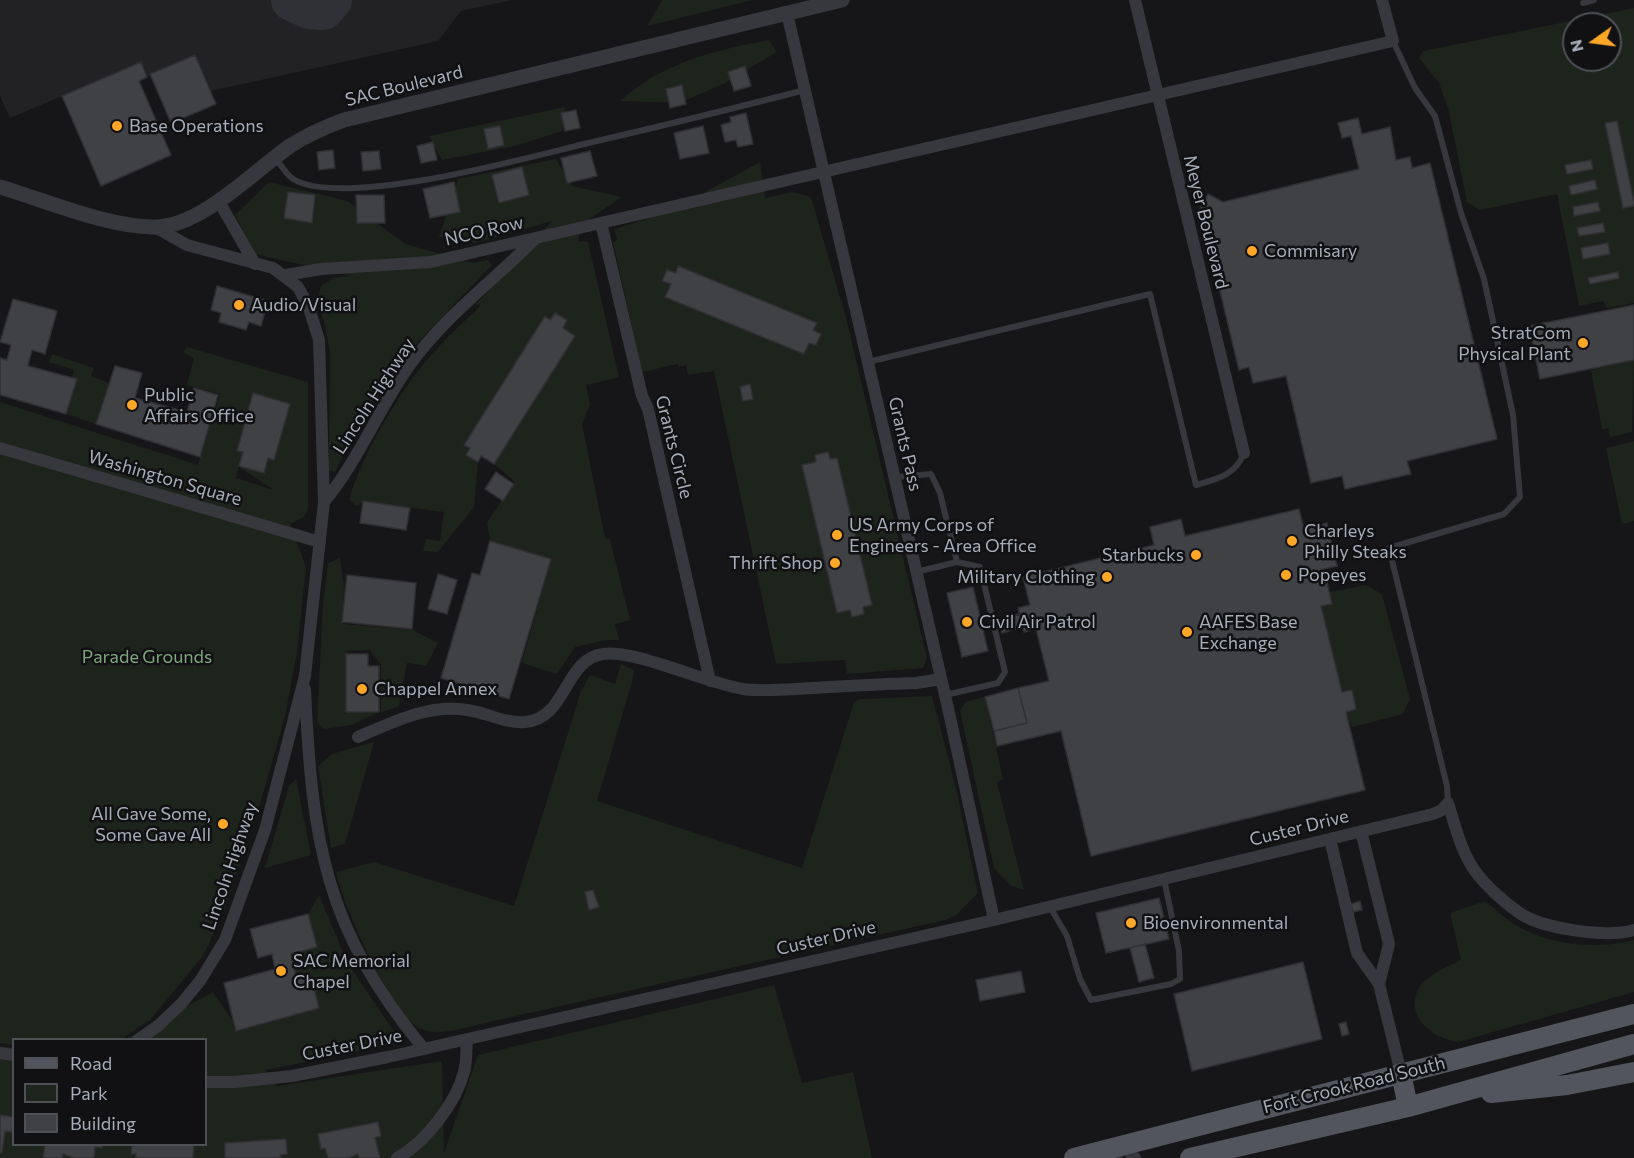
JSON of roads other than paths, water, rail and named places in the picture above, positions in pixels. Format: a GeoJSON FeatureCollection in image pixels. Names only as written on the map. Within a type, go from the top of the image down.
{"type":"FeatureCollection","features":[{"type":"Feature","properties":{"kind":"main road","name":"Fort Crook Road South"},"geometry":{"type":"LineString","coordinates":[[1074,1158],[1124,1154],[1401,1073],[1634,1012]]}},
{"type":"Feature","properties":{"kind":"main road","name":"Fort Crook Road South"},"geometry":{"type":"LineString","coordinates":[[1190,1158],[1408,1107],[1634,1044]]}},
{"type":"Feature","properties":{"kind":"main road"},"geometry":{"type":"LineString","coordinates":[[1401,1073],[1408,1107],[1501,1091],[1567,1085],[1634,1072]]}},
{"type":"Feature","properties":{"kind":"street","name":"SAC Boulevard"},"geometry":{"type":"LineString","coordinates":[[0,187],[112,221],[155,227],[192,216],[315,132],[362,115],[842,0]]}},
{"type":"Feature","properties":{"kind":"street","name":"Meyer Boulevard"},"geometry":{"type":"LineString","coordinates":[[1135,0],[1156,95],[1244,453]]}},
{"type":"Feature","properties":{"kind":"street"},"geometry":{"type":"LineString","coordinates":[[1382,0],[1393,41]]}},
{"type":"Feature","properties":{"kind":"street","name":"Grants Pass"},"geometry":{"type":"LineString","coordinates":[[787,13],[945,695],[994,920]]}},
{"type":"Feature","properties":{"kind":"street","name":"NCO Row"},"geometry":{"type":"LineString","coordinates":[[286,275],[321,269],[431,262],[1393,41]]}},
{"type":"Feature","properties":{"kind":"street"},"geometry":{"type":"LineString","coordinates":[[218,200],[255,264]]}},
{"type":"Feature","properties":{"kind":"street","name":"Grants Circle"},"geometry":{"type":"LineString","coordinates":[[601,223],[642,396],[648,409],[710,681]]}},
{"type":"Feature","properties":{"kind":"street"},"geometry":{"type":"LineString","coordinates":[[155,227],[187,245],[273,268],[286,275]]}},
{"type":"Feature","properties":{"kind":"street","name":"Lincoln Highway"},"geometry":{"type":"LineString","coordinates":[[324,502],[342,481],[361,445],[410,365],[456,312],[503,271],[535,238]]}},
{"type":"Feature","properties":{"kind":"street","name":"Lincoln Highway"},"geometry":{"type":"LineString","coordinates":[[141,1038],[159,1025],[181,1004],[200,981],[225,940],[265,830],[305,676],[324,502],[319,340],[308,305],[298,287],[286,275]]}},
{"type":"Feature","properties":{"kind":"street","name":"Washington Square"},"geometry":{"type":"LineString","coordinates":[[0,448],[320,543]]}},
{"type":"Feature","properties":{"kind":"street"},"geometry":{"type":"LineString","coordinates":[[358,736],[411,715],[441,709],[466,710],[514,722],[533,721],[557,704],[584,661],[603,653],[625,655],[710,681],[745,689],[916,683],[941,679]]}},
{"type":"Feature","properties":{"kind":"street","name":"Lincoln Highway"},"geometry":{"type":"LineString","coordinates":[[305,676],[311,788],[318,838],[329,884],[347,933],[373,981],[424,1049]]}},
{"type":"Feature","properties":{"kind":"street"},"geometry":{"type":"LineString","coordinates":[[1448,803],[1457,833],[1475,871],[1520,914],[1575,932],[1624,933],[1634,930]]}},
{"type":"Feature","properties":{"kind":"street","name":"Custer Drive"},"geometry":{"type":"LineString","coordinates":[[207,1082],[235,1082],[292,1076],[424,1049],[994,920],[1433,814],[1442,810],[1448,803]]}},
{"type":"Feature","properties":{"kind":"street"},"geometry":{"type":"LineString","coordinates":[[1361,831],[1389,944],[1379,984]]}},
{"type":"Feature","properties":{"kind":"street"},"geometry":{"type":"LineString","coordinates":[[1330,839],[1357,953],[1379,984],[1401,1073]]}},
{"type":"Feature","properties":{"kind":"street"},"geometry":{"type":"LineString","coordinates":[[397,1158],[414,1149],[439,1121],[464,1073],[467,1039]]}},
{"type":"Feature","properties":{"kind":"lane"},"geometry":{"type":"LineString","coordinates":[[1583,3],[1594,0]]}},
{"type":"Feature","properties":{"kind":"lane"},"geometry":{"type":"LineString","coordinates":[[1393,41],[1415,88],[1435,116],[1461,213],[1484,279],[1513,415],[1518,461],[1520,497],[1504,514],[1389,548],[1447,786],[1448,803]]}},
{"type":"Feature","properties":{"kind":"lane"},"geometry":{"type":"LineString","coordinates":[[275,158],[294,179],[309,184],[334,187],[400,184],[479,169],[805,90]]}},
{"type":"Feature","properties":{"kind":"lane"},"geometry":{"type":"LineString","coordinates":[[868,362],[1150,294],[1196,484],[1222,477],[1239,466],[1244,453]]}},
{"type":"Feature","properties":{"kind":"lane"},"geometry":{"type":"LineString","coordinates":[[895,477],[931,474],[940,493],[957,562]]}},
{"type":"Feature","properties":{"kind":"lane"},"geometry":{"type":"LineString","coordinates":[[916,573],[957,562],[981,567],[1005,672],[998,683],[945,695]]}},
{"type":"Feature","properties":{"kind":"lane"},"geometry":{"type":"LineString","coordinates":[[1050,906],[1067,936],[1080,979],[1091,1000],[1171,984],[1180,979],[1179,951],[1164,879]]}},
{"type":"Feature","properties":{"kind":"place","name":"Base Operations"},"geometry":{"type":"Point","coordinates":[117,126]}},
{"type":"Feature","properties":{"kind":"place","name":"Commisary"},"geometry":{"type":"Point","coordinates":[1252,251]}},
{"type":"Feature","properties":{"kind":"place","name":"Audio/Visual"},"geometry":{"type":"Point","coordinates":[239,305]}},
{"type":"Feature","properties":{"kind":"place","name":"StratCom Physical Plant"},"geometry":{"type":"Point","coordinates":[1583,343]}},
{"type":"Feature","properties":{"kind":"place","name":"Public Affairs Office"},"geometry":{"type":"Point","coordinates":[132,405]}},
{"type":"Feature","properties":{"kind":"place","name":"US Army Corps of Engineers - Area Office"},"geometry":{"type":"Point","coordinates":[837,535]}},
{"type":"Feature","properties":{"kind":"place","name":"Charleys Philly Steaks"},"geometry":{"type":"Point","coordinates":[1292,541]}},
{"type":"Feature","properties":{"kind":"place","name":"Starbucks"},"geometry":{"type":"Point","coordinates":[1196,555]}},
{"type":"Feature","properties":{"kind":"place","name":"Thrift Shop"},"geometry":{"type":"Point","coordinates":[835,563]}},
{"type":"Feature","properties":{"kind":"place","name":"Popeyes"},"geometry":{"type":"Point","coordinates":[1286,575]}},
{"type":"Feature","properties":{"kind":"place","name":"Military Clothing"},"geometry":{"type":"Point","coordinates":[1107,577]}},
{"type":"Feature","properties":{"kind":"place","name":"Civil Air Patrol"},"geometry":{"type":"Point","coordinates":[967,622]}},
{"type":"Feature","properties":{"kind":"place","name":"AAFES Base Exchange"},"geometry":{"type":"Point","coordinates":[1187,632]}},
{"type":"Feature","properties":{"kind":"place","name":"Chappel Annex"},"geometry":{"type":"Point","coordinates":[362,689]}},
{"type":"Feature","properties":{"kind":"place","name":"All Gave Some, Some Gave All"},"geometry":{"type":"Point","coordinates":[223,824]}},
{"type":"Feature","properties":{"kind":"place","name":"Bioenvironmental"},"geometry":{"type":"Point","coordinates":[1131,923]}},
{"type":"Feature","properties":{"kind":"place","name":"SAC Memorial Chapel"},"geometry":{"type":"Point","coordinates":[281,971]}},
{"type":"Feature","properties":{"kind":"park label","name":"Parade Grounds"},"geometry":{"type":"Point","coordinates":[147,657]}}]}
